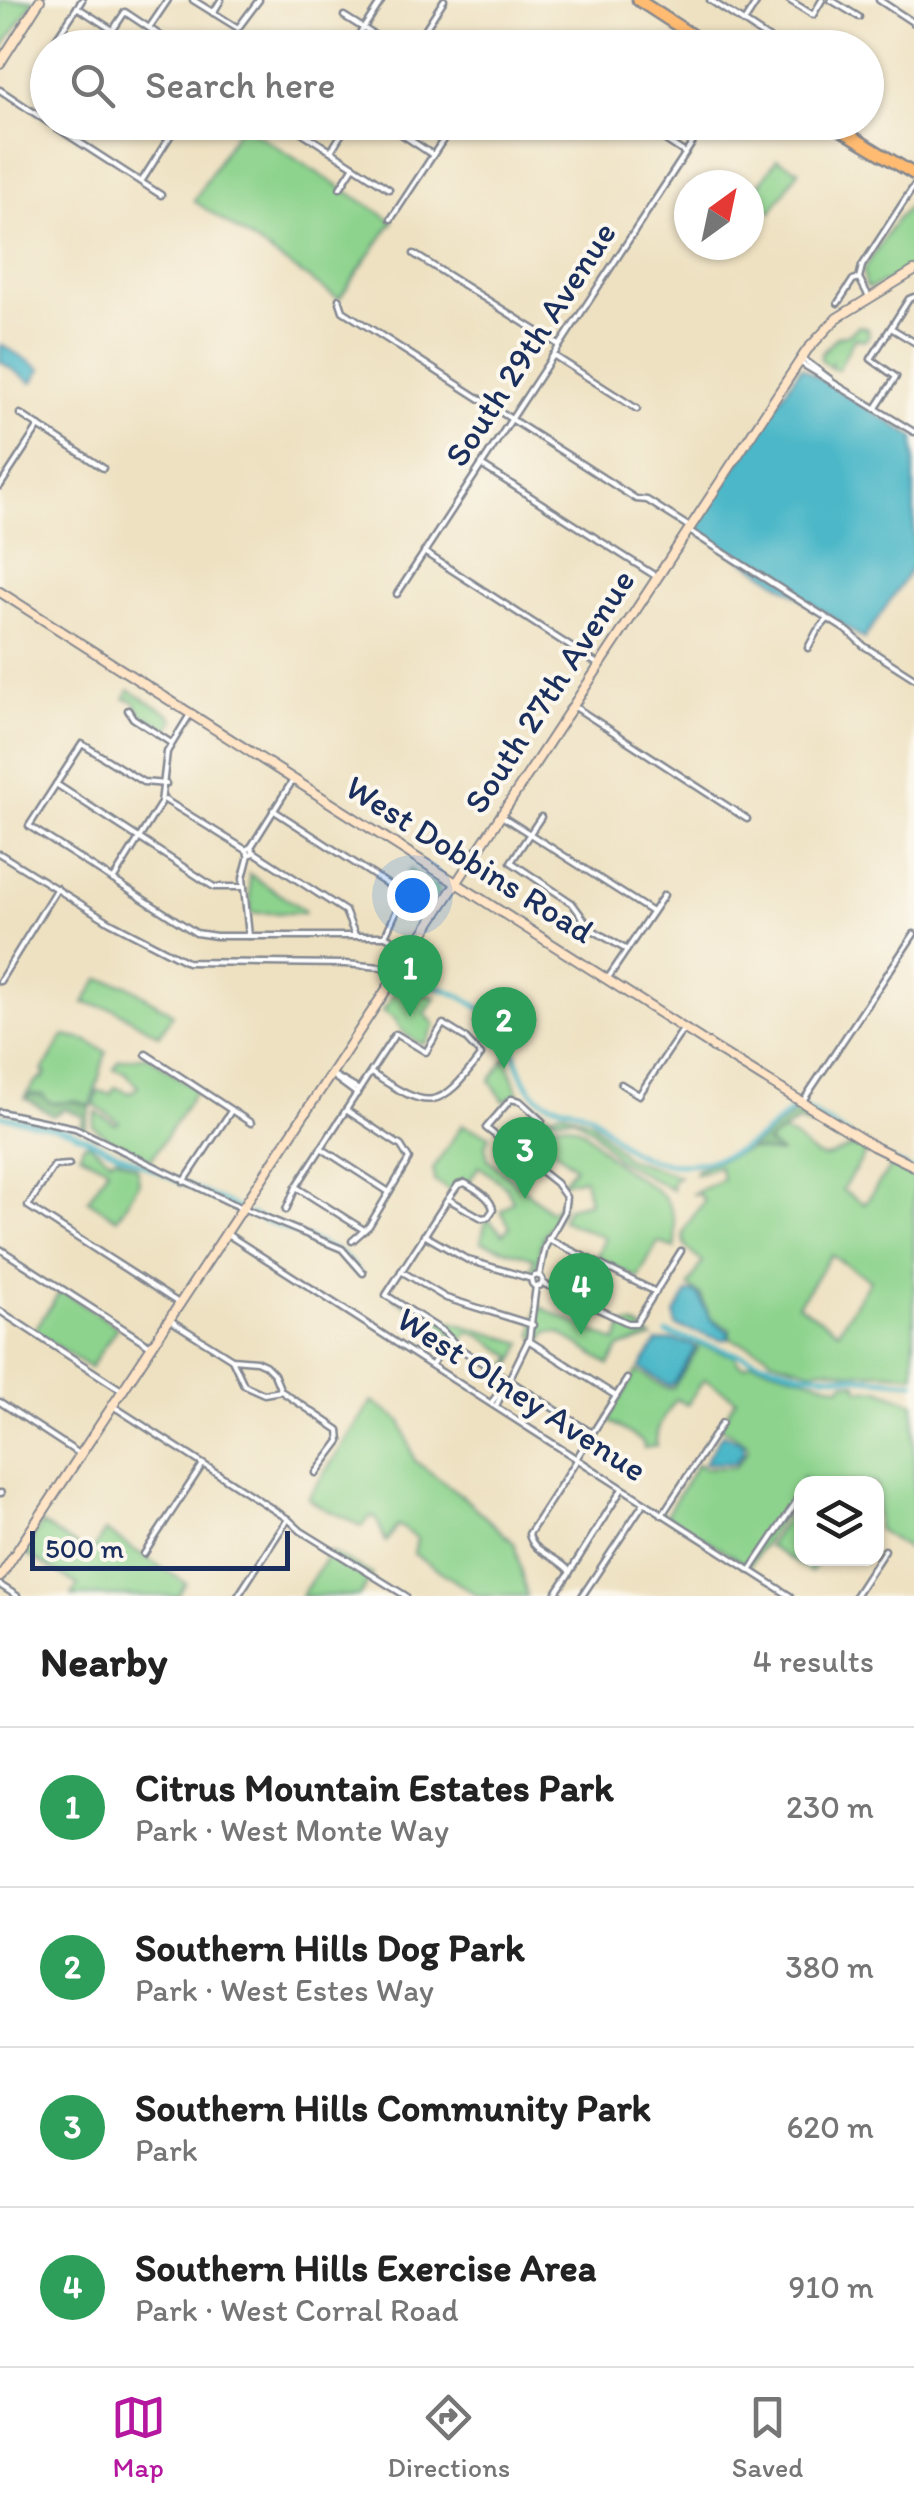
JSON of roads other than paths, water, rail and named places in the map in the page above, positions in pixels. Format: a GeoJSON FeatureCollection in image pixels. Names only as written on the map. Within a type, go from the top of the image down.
{"type":"FeatureCollection","features":[{"type":"Feature","properties":{"kind":"main road"},"geometry":{"type":"LineString","coordinates":[[638,0],[684,30]]}},
{"type":"Feature","properties":{"kind":"main road"},"geometry":{"type":"LineString","coordinates":[[856,140],[914,181]]}},
{"type":"Feature","properties":{"kind":"street"},"geometry":{"type":"LineString","coordinates":[[0,62],[40,0]]}},
{"type":"Feature","properties":{"kind":"street"},"geometry":{"type":"LineString","coordinates":[[62,30],[82,0]]}},
{"type":"Feature","properties":{"kind":"street"},"geometry":{"type":"LineString","coordinates":[[149,28],[168,0]]}},
{"type":"Feature","properties":{"kind":"street"},"geometry":{"type":"LineString","coordinates":[[194,0],[238,28],[258,0]]}},
{"type":"Feature","properties":{"kind":"street"},"geometry":{"type":"LineString","coordinates":[[213,12],[222,0]]}},
{"type":"Feature","properties":{"kind":"street"},"geometry":{"type":"LineString","coordinates":[[364,28],[382,0]]}},
{"type":"Feature","properties":{"kind":"street"},"geometry":{"type":"LineString","coordinates":[[425,30],[444,0]]}},
{"type":"Feature","properties":{"kind":"street"},"geometry":{"type":"LineString","coordinates":[[710,0],[756,30]]}},
{"type":"Feature","properties":{"kind":"street"},"geometry":{"type":"LineString","coordinates":[[744,22],[758,0]]}},
{"type":"Feature","properties":{"kind":"street"},"geometry":{"type":"LineString","coordinates":[[788,0],[812,15],[822,0]]}},
{"type":"Feature","properties":{"kind":"street"},"geometry":{"type":"LineString","coordinates":[[831,0],[860,17]]}},
{"type":"Feature","properties":{"kind":"street"},"geometry":{"type":"LineString","coordinates":[[879,0],[914,23]]}},
{"type":"Feature","properties":{"kind":"street"},"geometry":{"type":"LineString","coordinates":[[77,7],[112,30],[125,12],[152,30]]}},
{"type":"Feature","properties":{"kind":"street"},"geometry":{"type":"LineString","coordinates":[[344,16],[367,30]]}},
{"type":"Feature","properties":{"kind":"street"},"geometry":{"type":"LineString","coordinates":[[0,90],[30,110]]}},
{"type":"Feature","properties":{"kind":"street"},"geometry":{"type":"LineString","coordinates":[[75,140],[161,195]]}},
{"type":"Feature","properties":{"kind":"street"},"geometry":{"type":"LineString","coordinates":[[140,182],[167,140]]}},
{"type":"Feature","properties":{"kind":"street"},"geometry":{"type":"LineString","coordinates":[[314,140],[389,188]]}},
{"type":"Feature","properties":{"kind":"street"},"geometry":{"type":"LineString","coordinates":[[331,151],[338,140]]}},
{"type":"Feature","properties":{"kind":"street"},"geometry":{"type":"LineString","coordinates":[[410,140],[433,155]]}},
{"type":"Feature","properties":{"kind":"street"},"geometry":{"type":"LineString","coordinates":[[391,219],[443,140]]}},
{"type":"Feature","properties":{"kind":"street"},"geometry":{"type":"LineString","coordinates":[[665,140],[685,153]]}},
{"type":"Feature","properties":{"kind":"street","name":"South 29th Avenue"},"geometry":{"type":"LineString","coordinates":[[397,594],[694,140]]}},
{"type":"Feature","properties":{"kind":"street"},"geometry":{"type":"LineString","coordinates":[[340,188],[354,166]]}},
{"type":"Feature","properties":{"kind":"street"},"geometry":{"type":"LineString","coordinates":[[870,300],[859,278],[860,269],[914,181]]}},
{"type":"Feature","properties":{"kind":"street"},"geometry":{"type":"LineString","coordinates":[[414,254],[559,346]]}},
{"type":"Feature","properties":{"kind":"street","name":"South 27th Avenue"},"geometry":{"type":"LineString","coordinates":[[0,1577],[800,360],[826,327],[914,272]]}},
{"type":"Feature","properties":{"kind":"street"},"geometry":{"type":"LineString","coordinates":[[838,302],[853,280],[859,278]]}},
{"type":"Feature","properties":{"kind":"street"},"geometry":{"type":"LineString","coordinates":[[876,408],[896,377],[872,359],[913,297]]}},
{"type":"Feature","properties":{"kind":"street"},"geometry":{"type":"LineString","coordinates":[[339,300],[343,311],[636,499],[646,500],[914,678]]}},
{"type":"Feature","properties":{"kind":"street"},"geometry":{"type":"LineString","coordinates":[[891,328],[914,342]]}},
{"type":"Feature","properties":{"kind":"street"},"geometry":{"type":"LineString","coordinates":[[553,354],[637,410]]}},
{"type":"Feature","properties":{"kind":"street"},"geometry":{"type":"LineString","coordinates":[[800,360],[914,432]]}},
{"type":"Feature","properties":{"kind":"street"},"geometry":{"type":"LineString","coordinates":[[20,414],[103,468]]}},
{"type":"Feature","properties":{"kind":"street"},"geometry":{"type":"LineString","coordinates":[[0,486],[39,426]]}},
{"type":"Feature","properties":{"kind":"street"},"geometry":{"type":"LineString","coordinates":[[481,464],[657,577]]}},
{"type":"Feature","properties":{"kind":"street"},"geometry":{"type":"LineString","coordinates":[[424,552],[599,665]]}},
{"type":"Feature","properties":{"kind":"street","name":"West Dobbins Road"},"geometry":{"type":"LineString","coordinates":[[0,592],[188,718],[293,780],[873,1146],[914,1166]]}},
{"type":"Feature","properties":{"kind":"street"},"geometry":{"type":"LineString","coordinates":[[808,648],[828,619]]}},
{"type":"Feature","properties":{"kind":"street"},"geometry":{"type":"LineString","coordinates":[[573,705],[747,819]]}},
{"type":"Feature","properties":{"kind":"street"},"geometry":{"type":"LineString","coordinates":[[128,710],[133,718],[171,742]]}},
{"type":"Feature","properties":{"kind":"street"},"geometry":{"type":"LineString","coordinates":[[113,880],[163,799],[165,759],[171,742],[188,718]]}},
{"type":"Feature","properties":{"kind":"street"},"geometry":{"type":"LineString","coordinates":[[166,784],[142,782],[82,744],[29,826],[196,933],[386,936],[412,949]]}},
{"type":"Feature","properties":{"kind":"street"},"geometry":{"type":"LineString","coordinates":[[249,936],[244,887],[250,851],[293,780]]}},
{"type":"Feature","properties":{"kind":"street"},"geometry":{"type":"LineString","coordinates":[[56,784],[214,887],[244,887]]}},
{"type":"Feature","properties":{"kind":"street"},"geometry":{"type":"LineString","coordinates":[[163,799],[345,910],[355,935]]}},
{"type":"Feature","properties":{"kind":"street"},"geometry":{"type":"LineString","coordinates":[[273,810],[405,897],[386,936]]}},
{"type":"Feature","properties":{"kind":"street"},"geometry":{"type":"LineString","coordinates":[[500,815],[652,912]]}},
{"type":"Feature","properties":{"kind":"street"},"geometry":{"type":"LineString","coordinates":[[541,816],[511,862],[572,902],[590,929],[626,950]]}},
{"type":"Feature","properties":{"kind":"street"},"geometry":{"type":"LineString","coordinates":[[0,854],[119,928],[187,962],[381,967],[396,972]]}},
{"type":"Feature","properties":{"kind":"street"},"geometry":{"type":"LineString","coordinates":[[0,981],[57,888]]}},
{"type":"Feature","properties":{"kind":"street"},"geometry":{"type":"LineString","coordinates":[[608,979],[664,895]]}},
{"type":"Feature","properties":{"kind":"street"},"geometry":{"type":"LineString","coordinates":[[803,1102],[914,934]]}},
{"type":"Feature","properties":{"kind":"street"},"geometry":{"type":"LineString","coordinates":[[381,967],[396,972]]}},
{"type":"Feature","properties":{"kind":"street"},"geometry":{"type":"LineString","coordinates":[[286,1210],[296,1186],[370,1073],[396,1034],[426,1052],[443,1024],[464,1037],[480,1056],[460,1085],[438,1098],[412,1097],[370,1073]]}},
{"type":"Feature","properties":{"kind":"street"},"geometry":{"type":"LineString","coordinates":[[621,1084],[639,1095],[684,1028]]}},
{"type":"Feature","properties":{"kind":"street"},"geometry":{"type":"LineString","coordinates":[[146,1054],[251,1123]]}},
{"type":"Feature","properties":{"kind":"street"},"geometry":{"type":"LineString","coordinates":[[330,1074],[358,1092]]}},
{"type":"Feature","properties":{"kind":"street"},"geometry":{"type":"LineString","coordinates":[[542,1121],[520,1101],[511,1099],[486,1128],[556,1183],[566,1197],[564,1212],[548,1239],[539,1276],[542,1283],[628,1323],[640,1320],[681,1251]]}},
{"type":"Feature","properties":{"kind":"street"},"geometry":{"type":"LineString","coordinates":[[184,1182],[232,1110]]}},
{"type":"Feature","properties":{"kind":"street"},"geometry":{"type":"LineString","coordinates":[[346,1110],[401,1146],[408,1156],[406,1168],[365,1231],[352,1241]]}},
{"type":"Feature","properties":{"kind":"street"},"geometry":{"type":"LineString","coordinates":[[0,1112],[74,1128],[184,1182],[342,1248],[363,1273]]}},
{"type":"Feature","properties":{"kind":"street"},"geometry":{"type":"LineString","coordinates":[[321,1148],[390,1192]]}},
{"type":"Feature","properties":{"kind":"street"},"geometry":{"type":"LineString","coordinates":[[69,1164],[54,1166],[28,1206],[180,1304]]}},
{"type":"Feature","properties":{"kind":"street"},"geometry":{"type":"LineString","coordinates":[[448,1199],[482,1218],[492,1213],[490,1201],[461,1184],[448,1199],[386,1295],[459,1348],[592,1433]]}},
{"type":"Feature","properties":{"kind":"street"},"geometry":{"type":"LineString","coordinates":[[296,1186],[365,1231]]}},
{"type":"Feature","properties":{"kind":"street","name":"West Olney Avenue"},"geometry":{"type":"LineString","coordinates":[[227,1234],[790,1596]]}},
{"type":"Feature","properties":{"kind":"street"},"geometry":{"type":"LineString","coordinates":[[424,1236],[468,1260],[532,1279],[539,1276]]}},
{"type":"Feature","properties":{"kind":"street"},"geometry":{"type":"LineString","coordinates":[[548,1239],[656,1292]]}},
{"type":"Feature","properties":{"kind":"street"},"geometry":{"type":"LineString","coordinates":[[0,1250],[152,1347]]}},
{"type":"Feature","properties":{"kind":"street"},"geometry":{"type":"LineString","coordinates":[[401,1272],[446,1298],[533,1324]]}},
{"type":"Feature","properties":{"kind":"street"},"geometry":{"type":"LineString","coordinates":[[494,1404],[533,1324],[536,1286],[532,1279]]}},
{"type":"Feature","properties":{"kind":"street"},"geometry":{"type":"LineString","coordinates":[[536,1286],[542,1283]]}},
{"type":"Feature","properties":{"kind":"street"},"geometry":{"type":"LineString","coordinates":[[0,1311],[123,1391]]}},
{"type":"Feature","properties":{"kind":"street"},"geometry":{"type":"LineString","coordinates":[[170,1320],[232,1359],[265,1365],[281,1391],[342,1434],[316,1473]]}},
{"type":"Feature","properties":{"kind":"street"},"geometry":{"type":"LineString","coordinates":[[432,1364],[450,1338]]}},
{"type":"Feature","properties":{"kind":"street"},"geometry":{"type":"LineString","coordinates":[[528,1340],[616,1396]]}},
{"type":"Feature","properties":{"kind":"street"},"geometry":{"type":"LineString","coordinates":[[232,1359],[244,1385],[264,1394],[281,1391]]}},
{"type":"Feature","properties":{"kind":"street"},"geometry":{"type":"LineString","coordinates":[[570,1572],[564,1564],[535,1547],[529,1534],[627,1379]]}},
{"type":"Feature","properties":{"kind":"street"},"geometry":{"type":"LineString","coordinates":[[0,1402],[81,1455]]}},
{"type":"Feature","properties":{"kind":"street"},"geometry":{"type":"LineString","coordinates":[[114,1406],[406,1596]]}},
{"type":"Feature","properties":{"kind":"street"},"geometry":{"type":"LineString","coordinates":[[662,1515],[722,1423]]}},
{"type":"Feature","properties":{"kind":"street"},"geometry":{"type":"LineString","coordinates":[[144,1554],[203,1464]]}},
{"type":"Feature","properties":{"kind":"street"},"geometry":{"type":"LineString","coordinates":[[554,1596],[622,1490]]}},
{"type":"Feature","properties":{"kind":"street"},"geometry":{"type":"LineString","coordinates":[[582,1596],[643,1503]]}},
{"type":"Feature","properties":{"kind":"street"},"geometry":{"type":"LineString","coordinates":[[750,1571],[794,1505]]}},
{"type":"Feature","properties":{"kind":"street"},"geometry":{"type":"LineString","coordinates":[[238,1596],[288,1519]]}},
{"type":"Feature","properties":{"kind":"street"},"geometry":{"type":"LineString","coordinates":[[855,1596],[885,1550]]}},
{"type":"Feature","properties":{"kind":"street"},"geometry":{"type":"LineString","coordinates":[[0,1585],[18,1596]]}},
{"type":"Feature","properties":{"kind":"water"},"geometry":{"type":"Polygon","coordinates":[[[1,344],[41,369],[32,383],[0,361],[1,344]]]}},
{"type":"Feature","properties":{"kind":"water"},"geometry":{"type":"Polygon","coordinates":[[[801,367],[914,437],[914,565],[864,639],[694,528],[801,367]]]}},
{"type":"Feature","properties":{"kind":"water"},"geometry":{"type":"Polygon","coordinates":[[[693,1292],[710,1319],[729,1332],[728,1339],[676,1326],[675,1314],[687,1293],[693,1292]]]}},
{"type":"Feature","properties":{"kind":"water"},"geometry":{"type":"Polygon","coordinates":[[[673,1340],[695,1349],[669,1386],[640,1368],[657,1342],[673,1340]]]}},
{"type":"Feature","properties":{"kind":"water"},"geometry":{"type":"Polygon","coordinates":[[[722,1434],[743,1443],[744,1451],[734,1463],[704,1463],[722,1434]]]}},
{"type":"Feature","properties":{"kind":"waterway"},"geometry":{"type":"LineString","coordinates":[[391,971],[456,994],[486,1012],[508,1038],[534,1093],[547,1102],[591,1115],[625,1147],[646,1158],[677,1164],[709,1161],[754,1141],[796,1108],[810,1111]]}},
{"type":"Feature","properties":{"kind":"waterway"},"geometry":{"type":"LineString","coordinates":[[813,1113],[869,1149]]}},
{"type":"Feature","properties":{"kind":"waterway"},"geometry":{"type":"LineString","coordinates":[[0,1115],[70,1131],[239,1209]]}},
{"type":"Feature","properties":{"kind":"waterway"},"geometry":{"type":"LineString","coordinates":[[873,1152],[914,1172]]}},
{"type":"Feature","properties":{"kind":"waterway"},"geometry":{"type":"LineString","coordinates":[[250,1214],[341,1253],[360,1274]]}},
{"type":"Feature","properties":{"kind":"waterway"},"geometry":{"type":"LineString","coordinates":[[667,1333],[801,1373],[914,1382]]}},
{"type":"Feature","properties":{"kind":"place","name":"Citrus Mountain Estates Park"},"geometry":{"type":"Point","coordinates":[410,1017]}},
{"type":"Feature","properties":{"kind":"place","name":"Southern Hills Dog Park"},"geometry":{"type":"Point","coordinates":[504,1069]}},
{"type":"Feature","properties":{"kind":"place","name":"Southern Hills Community Park"},"geometry":{"type":"Point","coordinates":[525,1199]}},
{"type":"Feature","properties":{"kind":"place","name":"Southern Hills Exercise Area"},"geometry":{"type":"Point","coordinates":[581,1335]}}]}
